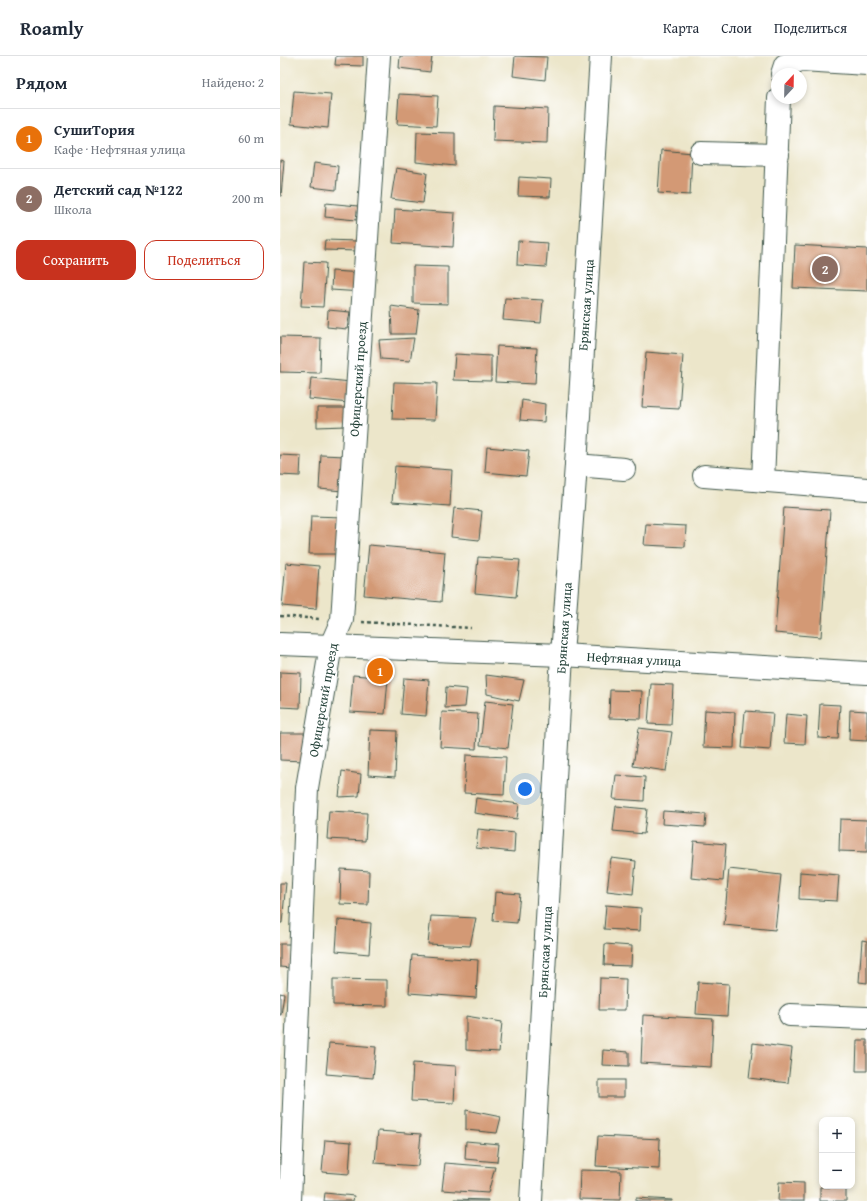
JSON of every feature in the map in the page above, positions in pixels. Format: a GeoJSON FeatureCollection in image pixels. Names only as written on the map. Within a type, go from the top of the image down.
{"type":"FeatureCollection","features":[{"type":"Feature","properties":{"kind":"street","name":"Офицерский проезд"},"geometry":{"type":"LineString","coordinates":[[290,1201],[308,788],[331,646],[342,620],[379,56]]}},
{"type":"Feature","properties":{"kind":"street","name":"Брянская улица"},"geometry":{"type":"LineString","coordinates":[[531,1201],[562,655],[576,465],[601,56]]}},
{"type":"Feature","properties":{"kind":"street"},"geometry":{"type":"LineString","coordinates":[[784,68],[785,65],[802,60],[867,64]]}},
{"type":"Feature","properties":{"kind":"street"},"geometry":{"type":"LineString","coordinates":[[763,481],[778,155],[779,104]]}},
{"type":"Feature","properties":{"kind":"street"},"geometry":{"type":"LineString","coordinates":[[701,153],[778,155]]}},
{"type":"Feature","properties":{"kind":"street"},"geometry":{"type":"LineString","coordinates":[[576,465],[624,469]]}},
{"type":"Feature","properties":{"kind":"street"},"geometry":{"type":"LineString","coordinates":[[704,476],[867,489]]}},
{"type":"Feature","properties":{"kind":"street","name":"Нефтяная улица"},"geometry":{"type":"LineString","coordinates":[[280,644],[562,655],[867,673]]}},
{"type":"Feature","properties":{"kind":"street"},"geometry":{"type":"LineString","coordinates":[[790,1015],[867,1018]]}},
{"type":"Feature","properties":{"kind":"building"},"geometry":{"type":"Polygon","coordinates":[[[336,56],[363,56],[363,66],[335,65],[336,56]]]}},
{"type":"Feature","properties":{"kind":"building"},"geometry":{"type":"Polygon","coordinates":[[[400,56],[432,56],[430,72],[399,68],[400,56]]]}},
{"type":"Feature","properties":{"kind":"building"},"geometry":{"type":"Polygon","coordinates":[[[515,56],[547,57],[545,80],[513,76],[515,56]]]}},
{"type":"Feature","properties":{"kind":"building"},"geometry":{"type":"Polygon","coordinates":[[[294,91],[331,94],[328,128],[291,124],[294,91]]]}},
{"type":"Feature","properties":{"kind":"building"},"geometry":{"type":"Polygon","coordinates":[[[399,94],[438,96],[436,126],[397,124],[399,94]]]}},
{"type":"Feature","properties":{"kind":"building"},"geometry":{"type":"Polygon","coordinates":[[[494,106],[548,109],[547,143],[493,141],[494,106]]]}},
{"type":"Feature","properties":{"kind":"building"},"geometry":{"type":"Polygon","coordinates":[[[417,132],[455,133],[455,166],[416,162],[417,132]]]}},
{"type":"Feature","properties":{"kind":"building"},"geometry":{"type":"Polygon","coordinates":[[[661,150],[692,153],[690,195],[658,193],[661,150]]]}},
{"type":"Feature","properties":{"kind":"building"},"geometry":{"type":"Polygon","coordinates":[[[280,160],[284,161],[281,196],[280,196],[280,160]]]}},
{"type":"Feature","properties":{"kind":"building"},"geometry":{"type":"Polygon","coordinates":[[[314,163],[338,166],[336,190],[311,187],[314,163]]]}},
{"type":"Feature","properties":{"kind":"building"},"geometry":{"type":"Polygon","coordinates":[[[396,168],[427,173],[423,203],[391,199],[396,168]]]}},
{"type":"Feature","properties":{"kind":"building"},"geometry":{"type":"Polygon","coordinates":[[[519,177],[551,179],[550,197],[518,196],[519,177]]]}},
{"type":"Feature","properties":{"kind":"building"},"geometry":{"type":"Polygon","coordinates":[[[326,203],[358,206],[356,220],[325,217],[326,203]]]}},
{"type":"Feature","properties":{"kind":"building"},"geometry":{"type":"Polygon","coordinates":[[[395,209],[455,213],[453,247],[393,243],[395,209]]]}},
{"type":"Feature","properties":{"kind":"building"},"geometry":{"type":"Polygon","coordinates":[[[325,240],[357,241],[357,251],[324,250],[325,240]]]}},
{"type":"Feature","properties":{"kind":"building"},"geometry":{"type":"Polygon","coordinates":[[[518,241],[548,243],[546,267],[517,265],[518,241]]]}},
{"type":"Feature","properties":{"kind":"building"},"geometry":{"type":"Polygon","coordinates":[[[795,245],[867,249],[867,291],[793,288],[795,245]]]}},
{"type":"Feature","properties":{"kind":"building"},"geometry":{"type":"Polygon","coordinates":[[[304,262],[326,263],[323,307],[301,306],[304,262]]]}},
{"type":"Feature","properties":{"kind":"building"},"geometry":{"type":"Polygon","coordinates":[[[413,266],[448,267],[448,304],[413,303],[413,266]]]}},
{"type":"Feature","properties":{"kind":"building"},"geometry":{"type":"Polygon","coordinates":[[[332,271],[363,273],[362,292],[331,290],[332,271]]]}},
{"type":"Feature","properties":{"kind":"building"},"geometry":{"type":"Polygon","coordinates":[[[505,298],[543,300],[541,323],[503,320],[505,298]]]}},
{"type":"Feature","properties":{"kind":"building"},"geometry":{"type":"Polygon","coordinates":[[[391,306],[419,310],[416,334],[392,334],[391,306]]]}},
{"type":"Feature","properties":{"kind":"building"},"geometry":{"type":"Polygon","coordinates":[[[328,310],[350,312],[347,329],[327,327],[328,310]]]}},
{"type":"Feature","properties":{"kind":"building"},"geometry":{"type":"Polygon","coordinates":[[[280,337],[321,338],[320,373],[280,372],[280,337]]]}},
{"type":"Feature","properties":{"kind":"building"},"geometry":{"type":"Polygon","coordinates":[[[414,338],[410,361],[381,359],[379,340],[414,338]]]}},
{"type":"Feature","properties":{"kind":"building"},"geometry":{"type":"Polygon","coordinates":[[[497,346],[537,348],[535,384],[495,382],[497,346]]]}},
{"type":"Feature","properties":{"kind":"building"},"geometry":{"type":"Polygon","coordinates":[[[646,352],[683,355],[679,409],[642,407],[646,352]]]}},
{"type":"Feature","properties":{"kind":"building"},"geometry":{"type":"Polygon","coordinates":[[[455,354],[491,356],[491,381],[453,380],[455,354]]]}},
{"type":"Feature","properties":{"kind":"building"},"geometry":{"type":"Polygon","coordinates":[[[311,378],[351,382],[349,403],[309,399],[311,378]]]}},
{"type":"Feature","properties":{"kind":"building"},"geometry":{"type":"Polygon","coordinates":[[[394,382],[437,383],[435,420],[392,419],[394,382]]]}},
{"type":"Feature","properties":{"kind":"building"},"geometry":{"type":"Polygon","coordinates":[[[522,400],[545,404],[544,422],[520,420],[522,400]]]}},
{"type":"Feature","properties":{"kind":"building"},"geometry":{"type":"Polygon","coordinates":[[[317,408],[349,408],[346,426],[317,427],[317,408]]]}},
{"type":"Feature","properties":{"kind":"building"},"geometry":{"type":"Polygon","coordinates":[[[487,447],[529,451],[526,476],[485,472],[487,447]]]}},
{"type":"Feature","properties":{"kind":"building"},"geometry":{"type":"Polygon","coordinates":[[[280,455],[301,456],[300,476],[280,475],[280,455]]]}},
{"type":"Feature","properties":{"kind":"building"},"geometry":{"type":"Polygon","coordinates":[[[321,455],[345,456],[343,491],[319,489],[321,455]]]}},
{"type":"Feature","properties":{"kind":"building"},"geometry":{"type":"Polygon","coordinates":[[[395,466],[452,470],[450,506],[392,502],[395,466]]]}},
{"type":"Feature","properties":{"kind":"building"},"geometry":{"type":"Polygon","coordinates":[[[784,507],[830,510],[821,637],[775,633],[784,507]]]}},
{"type":"Feature","properties":{"kind":"building"},"geometry":{"type":"Polygon","coordinates":[[[454,508],[482,511],[479,540],[451,537],[454,508]]]}},
{"type":"Feature","properties":{"kind":"building"},"geometry":{"type":"Polygon","coordinates":[[[311,516],[343,517],[338,554],[309,554],[311,516]]]}},
{"type":"Feature","properties":{"kind":"building"},"geometry":{"type":"Polygon","coordinates":[[[646,524],[686,526],[685,547],[644,545],[646,524]]]}},
{"type":"Feature","properties":{"kind":"building"},"geometry":{"type":"Polygon","coordinates":[[[369,545],[445,552],[441,602],[364,595],[369,545]]]}},
{"type":"Feature","properties":{"kind":"building"},"geometry":{"type":"Polygon","coordinates":[[[478,557],[520,560],[516,597],[475,593],[478,557]]]}},
{"type":"Feature","properties":{"kind":"building"},"geometry":{"type":"Polygon","coordinates":[[[286,563],[319,566],[316,609],[282,606],[286,563]]]}},
{"type":"Feature","properties":{"kind":"building"},"geometry":{"type":"Polygon","coordinates":[[[280,672],[301,673],[300,708],[280,707],[280,672]]]}},
{"type":"Feature","properties":{"kind":"building"},"geometry":{"type":"Polygon","coordinates":[[[353,675],[388,678],[385,714],[350,712],[353,675]]]}},
{"type":"Feature","properties":{"kind":"building"},"geometry":{"type":"Polygon","coordinates":[[[486,675],[524,680],[519,701],[487,694],[486,675]]]}},
{"type":"Feature","properties":{"kind":"building"},"geometry":{"type":"Polygon","coordinates":[[[404,678],[429,680],[426,716],[401,714],[404,678]]]}},
{"type":"Feature","properties":{"kind":"building"},"geometry":{"type":"Polygon","coordinates":[[[651,684],[673,685],[671,725],[648,724],[651,684]]]}},
{"type":"Feature","properties":{"kind":"building"},"geometry":{"type":"Polygon","coordinates":[[[446,687],[467,689],[465,707],[445,708],[446,687]]]}},
{"type":"Feature","properties":{"kind":"building"},"geometry":{"type":"Polygon","coordinates":[[[610,690],[642,691],[641,719],[609,718],[610,690]]]}},
{"type":"Feature","properties":{"kind":"building"},"geometry":{"type":"Polygon","coordinates":[[[485,701],[513,704],[508,748],[480,745],[485,701]]]}},
{"type":"Feature","properties":{"kind":"building"},"geometry":{"type":"Polygon","coordinates":[[[820,704],[840,705],[838,739],[818,738],[820,704]]]}},
{"type":"Feature","properties":{"kind":"building"},"geometry":{"type":"Polygon","coordinates":[[[705,710],[735,712],[734,748],[703,747],[705,710]]]}},
{"type":"Feature","properties":{"kind":"building"},"geometry":{"type":"Polygon","coordinates":[[[850,710],[867,711],[867,741],[849,740],[850,710]]]}},
{"type":"Feature","properties":{"kind":"building"},"geometry":{"type":"Polygon","coordinates":[[[745,711],[773,713],[770,750],[742,748],[745,711]]]}},
{"type":"Feature","properties":{"kind":"building"},"geometry":{"type":"Polygon","coordinates":[[[442,712],[478,714],[476,749],[440,747],[442,712]]]}},
{"type":"Feature","properties":{"kind":"building"},"geometry":{"type":"Polygon","coordinates":[[[786,714],[807,716],[805,744],[784,743],[786,714]]]}},
{"type":"Feature","properties":{"kind":"building"},"geometry":{"type":"Polygon","coordinates":[[[639,728],[672,732],[666,771],[633,766],[639,728]]]}},
{"type":"Feature","properties":{"kind":"building"},"geometry":{"type":"Polygon","coordinates":[[[370,730],[397,731],[395,777],[368,775],[370,730]]]}},
{"type":"Feature","properties":{"kind":"building"},"geometry":{"type":"Polygon","coordinates":[[[280,733],[305,733],[304,761],[280,760],[280,733]]]}},
{"type":"Feature","properties":{"kind":"building"},"geometry":{"type":"Polygon","coordinates":[[[466,755],[506,757],[504,795],[464,793],[466,755]]]}},
{"type":"Feature","properties":{"kind":"building"},"geometry":{"type":"Polygon","coordinates":[[[342,771],[361,774],[359,796],[339,797],[342,771]]]}},
{"type":"Feature","properties":{"kind":"building"},"geometry":{"type":"Polygon","coordinates":[[[616,775],[645,777],[644,801],[613,799],[616,775]]]}},
{"type":"Feature","properties":{"kind":"building"},"geometry":{"type":"Polygon","coordinates":[[[476,798],[519,804],[517,819],[474,813],[476,798]]]}},
{"type":"Feature","properties":{"kind":"building"},"geometry":{"type":"Polygon","coordinates":[[[616,806],[647,809],[644,834],[613,831],[616,806]]]}},
{"type":"Feature","properties":{"kind":"building"},"geometry":{"type":"Polygon","coordinates":[[[329,811],[367,813],[365,841],[327,839],[329,811]]]}},
{"type":"Feature","properties":{"kind":"building"},"geometry":{"type":"Polygon","coordinates":[[[663,811],[706,814],[705,827],[662,824],[663,811]]]}},
{"type":"Feature","properties":{"kind":"building"},"geometry":{"type":"Polygon","coordinates":[[[840,819],[867,820],[867,852],[839,851],[840,819]]]}},
{"type":"Feature","properties":{"kind":"building"},"geometry":{"type":"Polygon","coordinates":[[[478,829],[515,833],[514,852],[476,848],[478,829]]]}},
{"type":"Feature","properties":{"kind":"building"},"geometry":{"type":"Polygon","coordinates":[[[694,841],[726,844],[723,881],[691,878],[694,841]]]}},
{"type":"Feature","properties":{"kind":"building"},"geometry":{"type":"Polygon","coordinates":[[[611,858],[636,861],[633,894],[607,891],[611,858]]]}},
{"type":"Feature","properties":{"kind":"building"},"geometry":{"type":"Polygon","coordinates":[[[341,869],[369,871],[368,905],[340,904],[341,869]]]}},
{"type":"Feature","properties":{"kind":"building"},"geometry":{"type":"Polygon","coordinates":[[[729,869],[781,875],[775,930],[724,925],[729,869]]]}},
{"type":"Feature","properties":{"kind":"building"},"geometry":{"type":"Polygon","coordinates":[[[800,872],[839,875],[837,901],[799,899],[800,872]]]}},
{"type":"Feature","properties":{"kind":"building"},"geometry":{"type":"Polygon","coordinates":[[[280,883],[286,883],[282,923],[280,923],[280,883]]]}},
{"type":"Feature","properties":{"kind":"building"},"geometry":{"type":"Polygon","coordinates":[[[495,892],[520,894],[517,923],[493,921],[495,892]]]}},
{"type":"Feature","properties":{"kind":"building"},"geometry":{"type":"Polygon","coordinates":[[[606,905],[641,908],[640,931],[604,929],[606,905]]]}},
{"type":"Feature","properties":{"kind":"building"},"geometry":{"type":"Polygon","coordinates":[[[431,916],[476,918],[470,946],[428,944],[431,916]]]}},
{"type":"Feature","properties":{"kind":"building"},"geometry":{"type":"Polygon","coordinates":[[[338,920],[371,923],[369,954],[336,951],[338,920]]]}},
{"type":"Feature","properties":{"kind":"building"},"geometry":{"type":"Polygon","coordinates":[[[862,940],[867,941],[867,983],[859,982],[862,940]]]}},
{"type":"Feature","properties":{"kind":"building"},"geometry":{"type":"Polygon","coordinates":[[[280,944],[291,944],[290,968],[280,967],[280,944]]]}},
{"type":"Feature","properties":{"kind":"building"},"geometry":{"type":"Polygon","coordinates":[[[605,944],[632,946],[631,966],[604,965],[605,944]]]}},
{"type":"Feature","properties":{"kind":"building"},"geometry":{"type":"Polygon","coordinates":[[[412,955],[478,960],[476,998],[409,993],[412,955]]]}},
{"type":"Feature","properties":{"kind":"building"},"geometry":{"type":"Polygon","coordinates":[[[600,978],[626,979],[625,1010],[599,1010],[600,978]]]}},
{"type":"Feature","properties":{"kind":"building"},"geometry":{"type":"Polygon","coordinates":[[[333,979],[387,980],[387,1006],[333,1005],[333,979]]]}},
{"type":"Feature","properties":{"kind":"building"},"geometry":{"type":"Polygon","coordinates":[[[698,982],[729,984],[727,1016],[696,1014],[698,982]]]}},
{"type":"Feature","properties":{"kind":"building"},"geometry":{"type":"Polygon","coordinates":[[[280,993],[284,994],[281,1015],[280,1015],[280,993]]]}},
{"type":"Feature","properties":{"kind":"building"},"geometry":{"type":"Polygon","coordinates":[[[643,1015],[713,1019],[711,1067],[641,1063],[643,1015]]]}},
{"type":"Feature","properties":{"kind":"building"},"geometry":{"type":"Polygon","coordinates":[[[466,1016],[502,1022],[499,1052],[466,1050],[466,1016]]]}},
{"type":"Feature","properties":{"kind":"building"},"geometry":{"type":"Polygon","coordinates":[[[857,1040],[867,1040],[867,1071],[856,1071],[857,1040]]]}},
{"type":"Feature","properties":{"kind":"building"},"geometry":{"type":"Polygon","coordinates":[[[329,1043],[376,1047],[373,1078],[326,1074],[329,1043]]]}},
{"type":"Feature","properties":{"kind":"building"},"geometry":{"type":"Polygon","coordinates":[[[753,1043],[792,1048],[788,1083],[749,1078],[753,1043]]]}},
{"type":"Feature","properties":{"kind":"building"},"geometry":{"type":"Polygon","coordinates":[[[603,1050],[629,1052],[629,1066],[602,1065],[603,1050]]]}},
{"type":"Feature","properties":{"kind":"building"},"geometry":{"type":"Polygon","coordinates":[[[413,1063],[456,1066],[454,1103],[411,1101],[413,1063]]]}},
{"type":"Feature","properties":{"kind":"building"},"geometry":{"type":"Polygon","coordinates":[[[599,1080],[624,1080],[624,1097],[599,1097],[599,1080]]]}},
{"type":"Feature","properties":{"kind":"building"},"geometry":{"type":"Polygon","coordinates":[[[466,1110],[501,1117],[497,1133],[466,1130],[466,1110]]]}},
{"type":"Feature","properties":{"kind":"building"},"geometry":{"type":"Polygon","coordinates":[[[378,1131],[421,1134],[418,1166],[375,1163],[378,1131]]]}},
{"type":"Feature","properties":{"kind":"building"},"geometry":{"type":"Polygon","coordinates":[[[598,1136],[660,1139],[659,1169],[596,1166],[598,1136]]]}},
{"type":"Feature","properties":{"kind":"building"},"geometry":{"type":"Polygon","coordinates":[[[325,1140],[351,1142],[349,1174],[322,1172],[325,1140]]]}},
{"type":"Feature","properties":{"kind":"building"},"geometry":{"type":"Polygon","coordinates":[[[466,1141],[499,1144],[497,1162],[465,1159],[466,1141]]]}},
{"type":"Feature","properties":{"kind":"building"},"geometry":{"type":"Polygon","coordinates":[[[445,1163],[495,1167],[488,1193],[442,1190],[445,1163]]]}},
{"type":"Feature","properties":{"kind":"building"},"geometry":{"type":"Polygon","coordinates":[[[580,1170],[621,1171],[620,1200],[579,1199],[580,1170]]]}},
{"type":"Feature","properties":{"kind":"building"},"geometry":{"type":"Polygon","coordinates":[[[779,1182],[804,1183],[804,1201],[778,1201],[779,1182]]]}},
{"type":"Feature","properties":{"kind":"building"},"geometry":{"type":"Polygon","coordinates":[[[820,1189],[846,1189],[846,1201],[820,1201],[820,1189]]]}},
{"type":"Feature","properties":{"kind":"building"},"geometry":{"type":"Polygon","coordinates":[[[325,1193],[354,1196],[353,1201],[324,1201],[325,1193]]]}},
{"type":"Feature","properties":{"kind":"building"},"geometry":{"type":"Polygon","coordinates":[[[636,1198],[672,1200],[672,1201],[636,1201],[636,1198]]]}},
{"type":"Feature","properties":{"kind":"building"},"geometry":{"type":"Polygon","coordinates":[[[454,1199],[488,1200],[488,1201],[454,1201],[454,1199]]]}},
{"type":"Feature","properties":{"kind":"place","name":"Детский сад №122"},"geometry":{"type":"Point","coordinates":[825,269]}},
{"type":"Feature","properties":{"kind":"place","name":"СушиТория"},"geometry":{"type":"Point","coordinates":[380,671]}}]}
